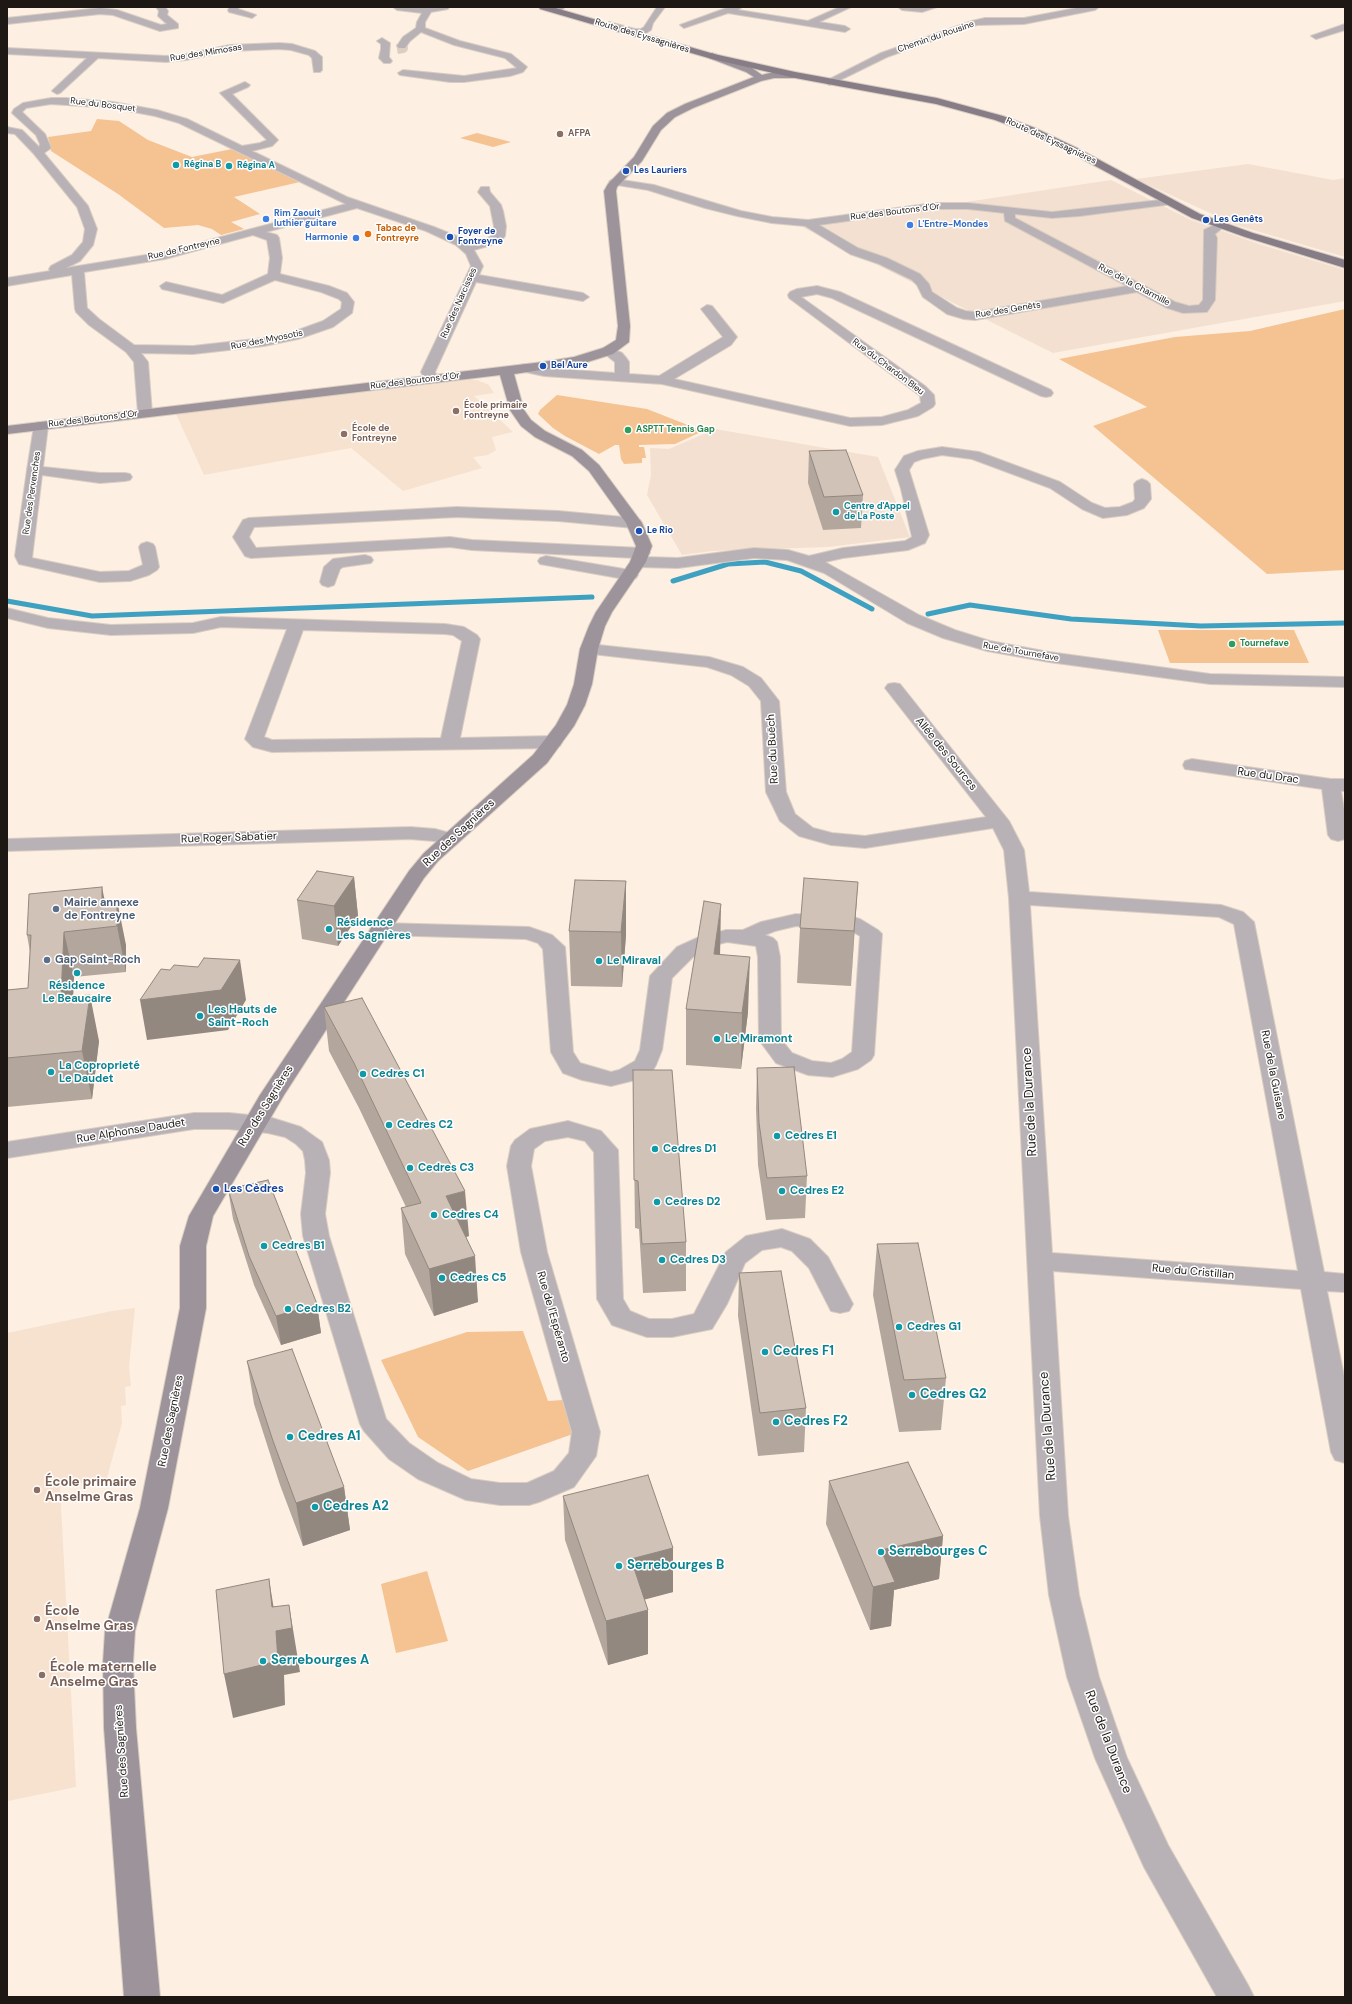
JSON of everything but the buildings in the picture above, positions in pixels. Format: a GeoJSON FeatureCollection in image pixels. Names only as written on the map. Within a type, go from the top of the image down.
{"type":"FeatureCollection","features":[{"type":"Feature","properties":{"kind":"main road","name":"Route des Eyssagnières"},"geometry":{"type":"LineString","coordinates":[[543,7],[637,32],[776,73],[795,75],[938,101],[999,118],[1031,130],[1187,212],[1235,230],[1345,264]]}},
{"type":"Feature","properties":{"kind":"main road","name":"Route des Eyssagnières"},"geometry":{"type":"LineString","coordinates":[[557,7],[712,56],[742,63]]}},
{"type":"Feature","properties":{"kind":"main road"},"geometry":{"type":"LineString","coordinates":[[712,56],[749,70],[758,76]]}},
{"type":"Feature","properties":{"kind":"main road"},"geometry":{"type":"LineString","coordinates":[[747,83],[758,76],[776,73]]}},
{"type":"Feature","properties":{"kind":"main road"},"geometry":{"type":"LineString","coordinates":[[618,179],[638,159],[657,128],[670,115],[747,83],[776,73]]}},
{"type":"Feature","properties":{"kind":"main road","name":"Rue des Boutons d'Or"},"geometry":{"type":"LineString","coordinates":[[7,430],[526,368],[576,361],[608,351],[622,342],[624,331],[610,191],[618,179]]}},
{"type":"Feature","properties":{"kind":"main road"},"geometry":{"type":"LineString","coordinates":[[506,370],[517,410],[526,423],[540,434],[577,453],[586,460],[618,498],[643,540],[640,571]]}},
{"type":"Feature","properties":{"kind":"main road","name":"Rue des Sagnières"},"geometry":{"type":"LineString","coordinates":[[142,1997],[120,1728],[118,1663],[120,1631],[154,1508],[193,1308],[193,1246],[195,1231],[212,1196],[255,1123],[416,875],[431,857],[450,839],[540,759],[565,726],[576,705],[583,684],[589,649],[597,626],[604,612],[640,571]]}},
{"type":"Feature","properties":{"kind":"street"},"geometry":{"type":"LineString","coordinates":[[7,21],[100,11],[114,12],[160,28],[175,26],[162,16],[164,11],[160,7]]}},
{"type":"Feature","properties":{"kind":"street"},"geometry":{"type":"LineString","coordinates":[[235,7],[232,10],[252,15]]}},
{"type":"Feature","properties":{"kind":"street"},"geometry":{"type":"LineString","coordinates":[[397,7],[412,10],[428,10],[445,7]]}},
{"type":"Feature","properties":{"kind":"street"},"geometry":{"type":"LineString","coordinates":[[637,32],[648,28],[649,23],[661,7]]}},
{"type":"Feature","properties":{"kind":"street"},"geometry":{"type":"LineString","coordinates":[[684,25],[738,7]]}},
{"type":"Feature","properties":{"kind":"street"},"geometry":{"type":"LineString","coordinates":[[808,24],[847,7]]}},
{"type":"Feature","properties":{"kind":"street"},"geometry":{"type":"LineString","coordinates":[[902,7],[922,9],[933,7]]}},
{"type":"Feature","properties":{"kind":"street"},"geometry":{"type":"LineString","coordinates":[[1060,7],[1078,10]]}},
{"type":"Feature","properties":{"kind":"street","name":"Chemin du Rousine"},"geometry":{"type":"LineString","coordinates":[[829,82],[884,55],[975,23],[985,21],[1024,21],[1095,7]]}},
{"type":"Feature","properties":{"kind":"street"},"geometry":{"type":"LineString","coordinates":[[387,61],[384,58],[384,44],[400,48],[406,39],[420,29],[421,22],[428,10]]}},
{"type":"Feature","properties":{"kind":"street"},"geometry":{"type":"LineString","coordinates":[[728,11],[845,29]]}},
{"type":"Feature","properties":{"kind":"street"},"geometry":{"type":"LineString","coordinates":[[992,12],[1007,15]]}},
{"type":"Feature","properties":{"kind":"street"},"geometry":{"type":"LineString","coordinates":[[1316,36],[1345,27]]}},
{"type":"Feature","properties":{"kind":"street"},"geometry":{"type":"LineString","coordinates":[[403,73],[450,79],[464,79],[510,73],[520,70],[522,67],[508,56],[457,42],[420,29]]}},
{"type":"Feature","properties":{"kind":"street","name":"Rue des Mimosas"},"geometry":{"type":"LineString","coordinates":[[7,51],[166,59],[186,57],[230,48],[278,46],[292,47],[312,53],[317,57],[317,70]]}},
{"type":"Feature","properties":{"kind":"street"},"geometry":{"type":"LineString","coordinates":[[57,91],[96,55]]}},
{"type":"Feature","properties":{"kind":"street"},"geometry":{"type":"LineString","coordinates":[[242,149],[268,144],[272,140],[225,93],[245,85]]}},
{"type":"Feature","properties":{"kind":"street","name":"Rue du Bosquet"},"geometry":{"type":"LineString","coordinates":[[38,152],[46,148],[45,144],[40,134],[17,113],[19,109],[36,103],[66,101],[134,108],[174,118],[358,204]]}},
{"type":"Feature","properties":{"kind":"street"},"geometry":{"type":"LineString","coordinates":[[7,130],[18,132],[38,152],[82,206],[91,229],[89,242],[77,264],[81,308],[90,319],[131,349],[141,362],[145,413]]}},
{"type":"Feature","properties":{"kind":"street","name":"Rue des Boutons d'Or"},"geometry":{"type":"LineString","coordinates":[[618,179],[650,186],[709,206],[741,214],[772,220],[808,223],[934,206],[968,206],[1010,211],[1066,214],[1169,202]]}},
{"type":"Feature","properties":{"kind":"street"},"geometry":{"type":"LineString","coordinates":[[466,248],[488,243],[495,240],[499,236],[497,211],[495,205],[484,192],[485,189]]}},
{"type":"Feature","properties":{"kind":"street","name":"Rue de Fontreyne"},"geometry":{"type":"LineString","coordinates":[[77,264],[93,267],[165,255],[358,204]]}},
{"type":"Feature","properties":{"kind":"street","name":"Rue des Narcisses"},"geometry":{"type":"LineString","coordinates":[[358,204],[441,233],[466,248],[474,258],[477,266],[432,362],[428,372],[431,379]]}},
{"type":"Feature","properties":{"kind":"street","name":"Rue de la Charmille"},"geometry":{"type":"LineString","coordinates":[[1010,211],[1009,219],[1179,308],[1196,310],[1206,307],[1209,300],[1211,238]]}},
{"type":"Feature","properties":{"kind":"street","name":"Rue des Genêts"},"geometry":{"type":"LineString","coordinates":[[808,223],[854,251],[883,261],[916,277],[922,284],[927,294],[952,311],[964,315],[974,316],[1140,288]]}},
{"type":"Feature","properties":{"kind":"street"},"geometry":{"type":"LineString","coordinates":[[1220,225],[1210,230],[1211,238],[1235,230]]}},
{"type":"Feature","properties":{"kind":"street"},"geometry":{"type":"LineString","coordinates":[[166,286],[218,301],[274,276],[276,258],[273,238],[254,232]]}},
{"type":"Feature","properties":{"kind":"street"},"geometry":{"type":"LineString","coordinates":[[7,282],[38,276],[77,264]]}},
{"type":"Feature","properties":{"kind":"street","name":"Rue des Myosotis"},"geometry":{"type":"LineString","coordinates":[[131,349],[193,350],[264,342],[293,336],[328,324],[347,310],[348,302],[343,296],[325,289],[274,276]]}},
{"type":"Feature","properties":{"kind":"street"},"geometry":{"type":"LineString","coordinates":[[472,278],[583,297]]}},
{"type":"Feature","properties":{"kind":"street","name":"Rue du Chardon Bleu"},"geometry":{"type":"LineString","coordinates":[[526,368],[544,372],[662,380],[850,422],[882,421],[913,413],[928,404],[926,395],[920,388],[795,298],[794,295],[817,290],[836,295],[1046,393]]}},
{"type":"Feature","properties":{"kind":"street"},"geometry":{"type":"LineString","coordinates":[[662,380],[726,342],[730,337],[707,309]]}},
{"type":"Feature","properties":{"kind":"street"},"geometry":{"type":"LineString","coordinates":[[608,351],[617,356],[622,362],[622,377]]}},
{"type":"Feature","properties":{"kind":"street","name":"Rue des Pervenches"},"geometry":{"type":"LineString","coordinates":[[41,426],[23,556],[25,561],[100,577],[130,576],[143,572],[151,567],[147,547]]}},
{"type":"Feature","properties":{"kind":"street"},"geometry":{"type":"LineString","coordinates":[[809,561],[844,553],[908,545],[919,540],[921,535],[909,489],[902,470],[910,459],[918,455],[942,451],[981,458],[1055,485],[1070,493],[1087,506],[1103,512],[1122,512],[1139,505],[1143,499],[1142,484]]}},
{"type":"Feature","properties":{"kind":"street"},"geometry":{"type":"LineString","coordinates":[[34,470],[100,478],[125,477]]}},
{"type":"Feature","properties":{"kind":"street"},"geometry":{"type":"LineString","coordinates":[[634,523],[558,516],[457,512],[249,523],[241,537],[251,553],[450,542],[640,571]]}},
{"type":"Feature","properties":{"kind":"street"},"geometry":{"type":"LineString","coordinates":[[328,582],[332,567],[339,562],[472,554],[501,553],[640,571]]}},
{"type":"Feature","properties":{"kind":"street","name":"Rue de Tournefave"},"geometry":{"type":"LineString","coordinates":[[640,571],[717,557],[770,553],[788,555],[809,561],[830,570],[913,619],[949,634],[987,646],[1049,658],[1210,679],[1345,682]]}},
{"type":"Feature","properties":{"kind":"street","name":"Rue de Tournefave"},"geometry":{"type":"LineString","coordinates":[[640,571],[717,557]]}},
{"type":"Feature","properties":{"kind":"street"},"geometry":{"type":"LineString","coordinates":[[7,613],[48,622],[111,630],[193,628],[221,622],[444,629],[458,631],[471,639],[449,744]]}},
{"type":"Feature","properties":{"kind":"street"},"geometry":{"type":"LineString","coordinates":[[297,624],[254,739],[272,746],[554,742]]}},
{"type":"Feature","properties":{"kind":"street","name":"Rue du Buëch"},"geometry":{"type":"LineString","coordinates":[[589,649],[709,662],[737,671],[755,682],[770,701],[776,792],[787,817],[806,832],[831,839],[865,842],[999,821]]}},
{"type":"Feature","properties":{"kind":"street","name":"Allée des Sources"},"geometry":{"type":"LineString","coordinates":[[894,688],[999,821]]}},
{"type":"Feature","properties":{"kind":"street","name":"Rue du Drac"},"geometry":{"type":"LineString","coordinates":[[1192,765],[1338,785]]}},
{"type":"Feature","properties":{"kind":"street"},"geometry":{"type":"LineString","coordinates":[[1338,785],[1338,835]]}},
{"type":"Feature","properties":{"kind":"street","name":"Rue de la Durance"},"geometry":{"type":"LineString","coordinates":[[999,821],[1014,850],[1019,898],[1040,1261],[1042,1333],[1054,1516],[1064,1595],[1083,1676],[1111,1758],[1156,1856],[1236,1997]]}},
{"type":"Feature","properties":{"kind":"street","name":"Rue Roger Sabatier"},"geometry":{"type":"LineString","coordinates":[[7,845],[410,833],[435,835],[450,839]]}},
{"type":"Feature","properties":{"kind":"street","name":"Rue de la Guisane"},"geometry":{"type":"LineString","coordinates":[[1019,898],[1221,911],[1236,916],[1244,922],[1345,1452]]}},
{"type":"Feature","properties":{"kind":"street"},"geometry":{"type":"LineString","coordinates":[[381,930],[529,932],[545,939],[554,947],[562,1052],[571,1068],[590,1075],[611,1079],[627,1075],[645,1065],[651,1050],[662,976],[685,952],[704,942],[726,936],[746,937],[766,942],[769,957],[770,1040],[784,1058],[808,1068],[832,1070],[850,1064],[863,1055],[871,934],[853,923],[796,920],[768,926],[746,937]]}},
{"type":"Feature","properties":{"kind":"street","name":"Rue Alphonse Daudet"},"geometry":{"type":"LineString","coordinates":[[7,1150],[194,1121],[255,1123]]}},
{"type":"Feature","properties":{"kind":"street","name":"Rue de l'Espéranto"},"geometry":{"type":"LineString","coordinates":[[255,1123],[293,1132],[314,1148],[318,1173],[313,1214],[316,1236],[374,1424],[399,1451],[428,1472],[466,1489],[500,1494],[529,1494],[564,1480],[582,1456],[586,1432],[534,1252],[519,1166],[523,1146],[538,1134],[568,1129],[593,1136],[606,1150],[610,1299],[621,1318],[647,1328],[672,1328],[703,1322],[714,1304],[735,1258],[755,1242],[782,1238],[801,1246],[819,1263],[840,1304]]}},
{"type":"Feature","properties":{"kind":"street","name":"Rue du Cristillan"},"geometry":{"type":"LineString","coordinates":[[1040,1261],[1345,1284]]}},
{"type":"Feature","properties":{"kind":"shaded area"},"geometry":{"type":"Polygon","coordinates":[[[97,119],[119,121],[148,140],[192,157],[232,149],[300,182],[234,197],[260,214],[231,222],[244,229],[221,235],[212,229],[198,225],[164,228],[118,194],[51,151],[48,137],[91,131],[97,119]]]}},
{"type":"Feature","properties":{"kind":"shaded area"},"geometry":{"type":"Polygon","coordinates":[[[477,133],[511,142],[493,147],[460,138],[477,133]]]}},
{"type":"Feature","properties":{"kind":"shaded area"},"geometry":{"type":"Polygon","coordinates":[[[1248,164],[1333,180],[1345,178],[1345,257],[1236,225],[1136,179],[1248,164]]]}},
{"type":"Feature","properties":{"kind":"shaded area"},"geometry":{"type":"Polygon","coordinates":[[[1111,180],[1191,220],[1259,244],[1345,270],[1345,301],[1053,353],[802,227],[1111,180]]]}},
{"type":"Feature","properties":{"kind":"shaded area"},"geometry":{"type":"Polygon","coordinates":[[[1345,309],[1345,570],[1267,574],[1093,426],[1147,407],[1059,359],[1175,337],[1250,331],[1345,309]]]}},
{"type":"Feature","properties":{"kind":"shaded area","name":"École de Fontreyne"},"geometry":{"type":"Polygon","coordinates":[[[465,379],[477,380],[489,385],[494,393],[474,396],[513,432],[492,437],[496,450],[488,455],[473,457],[482,468],[403,491],[351,448],[204,475],[176,414],[465,379]]]}},
{"type":"Feature","properties":{"kind":"shaded area","name":"ASPTT Tennis Gap"},"geometry":{"type":"Polygon","coordinates":[[[557,395],[647,409],[703,431],[675,444],[639,445],[639,447],[644,447],[646,458],[642,458],[642,463],[624,464],[621,459],[619,445],[615,445],[599,454],[565,436],[553,428],[538,414],[540,410],[557,395]]]}},
{"type":"Feature","properties":{"kind":"shaded area"},"geometry":{"type":"Polygon","coordinates":[[[715,429],[878,457],[910,537],[828,547],[712,551],[682,555],[647,495],[651,475],[650,448],[669,449],[715,429]]]}},
{"type":"Feature","properties":{"kind":"shaded area","name":"Tournefave"},"geometry":{"type":"Polygon","coordinates":[[[1158,630],[1294,630],[1309,663],[1170,663],[1158,630]]]}},
{"type":"Feature","properties":{"kind":"shaded area","name":"École Anselme Gras"},"geometry":{"type":"Polygon","coordinates":[[[135,1308],[129,1367],[131,1386],[125,1387],[126,1405],[121,1406],[122,1423],[107,1478],[60,1487],[76,1787],[8,1801],[7,1820],[7,1333],[112,1311],[135,1308]]]}},
{"type":"Feature","properties":{"kind":"shaded area"},"geometry":{"type":"Polygon","coordinates":[[[523,1331],[548,1401],[563,1400],[573,1434],[468,1471],[418,1437],[381,1360],[467,1332],[523,1331]]]}},
{"type":"Feature","properties":{"kind":"shaded area"},"geometry":{"type":"Polygon","coordinates":[[[427,1571],[448,1641],[396,1653],[381,1584],[427,1571]]]}},
{"type":"Feature","properties":{"kind":"waterway"},"geometry":{"type":"LineString","coordinates":[[673,581],[728,564],[765,562],[801,571],[872,609]]}},
{"type":"Feature","properties":{"kind":"waterway"},"geometry":{"type":"LineString","coordinates":[[7,601],[92,616],[592,597]]}},
{"type":"Feature","properties":{"kind":"waterway"},"geometry":{"type":"LineString","coordinates":[[928,614],[970,605],[1071,619],[1201,626],[1345,623]]}},
{"type":"Feature","properties":{"kind":"tunnel"},"geometry":{"type":"LineString","coordinates":[[397,49],[403,48],[402,46]]}},
{"type":"Feature","properties":{"kind":"place","name":"AFPA"},"geometry":{"type":"Point","coordinates":[560,134]}},
{"type":"Feature","properties":{"kind":"place","name":"Régina B"},"geometry":{"type":"Point","coordinates":[176,165]}},
{"type":"Feature","properties":{"kind":"place","name":"Régina A"},"geometry":{"type":"Point","coordinates":[229,166]}},
{"type":"Feature","properties":{"kind":"place","name":"Les Lauriers"},"geometry":{"type":"Point","coordinates":[626,171]}},
{"type":"Feature","properties":{"kind":"place","name":"Rim Zaouit luthier guitare"},"geometry":{"type":"Point","coordinates":[266,219]}},
{"type":"Feature","properties":{"kind":"place","name":"Les Genêts"},"geometry":{"type":"Point","coordinates":[1206,220]}},
{"type":"Feature","properties":{"kind":"place","name":"L'Entre-Mondes"},"geometry":{"type":"Point","coordinates":[910,225]}},
{"type":"Feature","properties":{"kind":"place","name":"Tabac de Fontreyre"},"geometry":{"type":"Point","coordinates":[368,234]}},
{"type":"Feature","properties":{"kind":"place","name":"Foyer de Fontreyne"},"geometry":{"type":"Point","coordinates":[450,237]}},
{"type":"Feature","properties":{"kind":"place","name":"Harmonie"},"geometry":{"type":"Point","coordinates":[356,238]}},
{"type":"Feature","properties":{"kind":"place","name":"Bel Aure"},"geometry":{"type":"Point","coordinates":[543,366]}},
{"type":"Feature","properties":{"kind":"place","name":"École primaire Fontreyne"},"geometry":{"type":"Point","coordinates":[456,411]}},
{"type":"Feature","properties":{"kind":"place","name":"ASPTT Tennis Gap"},"geometry":{"type":"Point","coordinates":[628,430]}},
{"type":"Feature","properties":{"kind":"place","name":"École de Fontreyne"},"geometry":{"type":"Point","coordinates":[344,434]}},
{"type":"Feature","properties":{"kind":"place","name":"Centre d'Appel de La Poste"},"geometry":{"type":"Point","coordinates":[836,512]}},
{"type":"Feature","properties":{"kind":"place","name":"Le Rio"},"geometry":{"type":"Point","coordinates":[639,531]}},
{"type":"Feature","properties":{"kind":"place","name":"Tournefave"},"geometry":{"type":"Point","coordinates":[1232,644]}},
{"type":"Feature","properties":{"kind":"place","name":"Mairie annexe de Fontreyne"},"geometry":{"type":"Point","coordinates":[56,909]}},
{"type":"Feature","properties":{"kind":"place","name":"Résidence Les Sagnières"},"geometry":{"type":"Point","coordinates":[329,929]}},
{"type":"Feature","properties":{"kind":"place","name":"Gap Saint-Roch"},"geometry":{"type":"Point","coordinates":[47,960]}},
{"type":"Feature","properties":{"kind":"place","name":"Le Miraval"},"geometry":{"type":"Point","coordinates":[599,961]}},
{"type":"Feature","properties":{"kind":"place","name":"Résidence Le Beaucaire"},"geometry":{"type":"Point","coordinates":[77,973]}},
{"type":"Feature","properties":{"kind":"place","name":"Les Hauts de Saint-Roch"},"geometry":{"type":"Point","coordinates":[200,1016]}},
{"type":"Feature","properties":{"kind":"place","name":"Le Miramont"},"geometry":{"type":"Point","coordinates":[717,1039]}},
{"type":"Feature","properties":{"kind":"place","name":"La Coproprieté Le Daudet"},"geometry":{"type":"Point","coordinates":[51,1072]}},
{"type":"Feature","properties":{"kind":"place","name":"Cedres C1"},"geometry":{"type":"Point","coordinates":[363,1074]}},
{"type":"Feature","properties":{"kind":"place","name":"Cedres C2"},"geometry":{"type":"Point","coordinates":[389,1125]}},
{"type":"Feature","properties":{"kind":"place","name":"Cedres E1"},"geometry":{"type":"Point","coordinates":[777,1136]}},
{"type":"Feature","properties":{"kind":"place","name":"Cedres D1"},"geometry":{"type":"Point","coordinates":[655,1149]}},
{"type":"Feature","properties":{"kind":"place","name":"Cedres C3"},"geometry":{"type":"Point","coordinates":[410,1168]}},
{"type":"Feature","properties":{"kind":"place","name":"Les Cèdres"},"geometry":{"type":"Point","coordinates":[216,1189]}},
{"type":"Feature","properties":{"kind":"place","name":"Cedres E2"},"geometry":{"type":"Point","coordinates":[782,1191]}},
{"type":"Feature","properties":{"kind":"place","name":"Cedres D2"},"geometry":{"type":"Point","coordinates":[657,1202]}},
{"type":"Feature","properties":{"kind":"place","name":"Cedres C4"},"geometry":{"type":"Point","coordinates":[434,1215]}},
{"type":"Feature","properties":{"kind":"place","name":"Cedres B1"},"geometry":{"type":"Point","coordinates":[264,1246]}},
{"type":"Feature","properties":{"kind":"place","name":"Cedres D3"},"geometry":{"type":"Point","coordinates":[662,1260]}},
{"type":"Feature","properties":{"kind":"place","name":"Cedres C5"},"geometry":{"type":"Point","coordinates":[442,1278]}},
{"type":"Feature","properties":{"kind":"place","name":"Cedres B2"},"geometry":{"type":"Point","coordinates":[288,1309]}},
{"type":"Feature","properties":{"kind":"place","name":"Cedres G1"},"geometry":{"type":"Point","coordinates":[899,1327]}},
{"type":"Feature","properties":{"kind":"place","name":"Cedres F1"},"geometry":{"type":"Point","coordinates":[765,1352]}},
{"type":"Feature","properties":{"kind":"place","name":"Cedres G2"},"geometry":{"type":"Point","coordinates":[912,1395]}},
{"type":"Feature","properties":{"kind":"place","name":"Cedres F2"},"geometry":{"type":"Point","coordinates":[776,1422]}},
{"type":"Feature","properties":{"kind":"place","name":"Cedres A1"},"geometry":{"type":"Point","coordinates":[290,1437]}},
{"type":"Feature","properties":{"kind":"place","name":"École primaire Anselme Gras"},"geometry":{"type":"Point","coordinates":[37,1490]}},
{"type":"Feature","properties":{"kind":"place","name":"Cedres A2"},"geometry":{"type":"Point","coordinates":[315,1507]}},
{"type":"Feature","properties":{"kind":"place","name":"Serrebourges C"},"geometry":{"type":"Point","coordinates":[881,1552]}},
{"type":"Feature","properties":{"kind":"place","name":"Serrebourges B"},"geometry":{"type":"Point","coordinates":[619,1566]}},
{"type":"Feature","properties":{"kind":"place","name":"École Anselme Gras"},"geometry":{"type":"Point","coordinates":[37,1619]}},
{"type":"Feature","properties":{"kind":"place","name":"Serrebourges A"},"geometry":{"type":"Point","coordinates":[263,1661]}},
{"type":"Feature","properties":{"kind":"place","name":"École maternelle Anselme Gras"},"geometry":{"type":"Point","coordinates":[42,1675]}}]}
